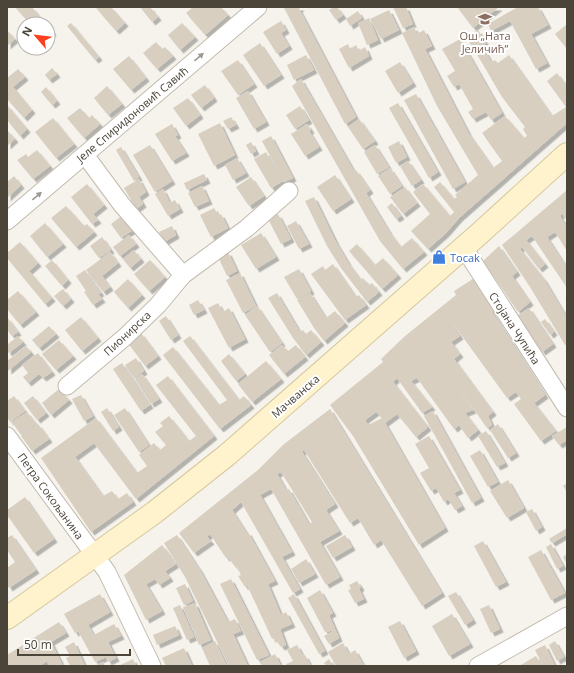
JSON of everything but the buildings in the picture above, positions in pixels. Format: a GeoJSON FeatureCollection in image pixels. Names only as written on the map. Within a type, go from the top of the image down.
{"type":"FeatureCollection","features":[{"type":"Feature","properties":{"kind":"main road","name":"Мачванска"},"geometry":{"type":"LineString","coordinates":[[7,618],[155,512],[227,455],[303,390],[381,318],[464,248],[567,154]]}},
{"type":"Feature","properties":{"kind":"street","name":"Јеле Спиридоновић Савић"},"geometry":{"type":"LineString","coordinates":[[7,221],[258,7]]}},
{"type":"Feature","properties":{"kind":"street"},"geometry":{"type":"LineString","coordinates":[[85,155],[122,205],[183,275]]}},
{"type":"Feature","properties":{"kind":"street","name":"Пионирска"},"geometry":{"type":"LineString","coordinates":[[67,386],[125,337],[158,304],[183,275],[247,228],[289,191]]}},
{"type":"Feature","properties":{"kind":"street","name":"Стојана Чупића"},"geometry":{"type":"LineString","coordinates":[[464,248],[567,408]]}},
{"type":"Feature","properties":{"kind":"street","name":"Петра Сокољанина"},"geometry":{"type":"LineString","coordinates":[[7,436],[107,572],[152,666]]}},
{"type":"Feature","properties":{"kind":"street"},"geometry":{"type":"LineString","coordinates":[[478,666],[567,616]]}},
{"type":"Feature","properties":{"kind":"place","name":"Ош „Ната Јеличић”"},"geometry":{"type":"Point","coordinates":[485,19]}},
{"type":"Feature","properties":{"kind":"place","name":"Tocak"},"geometry":{"type":"Point","coordinates":[439,257]}}]}
